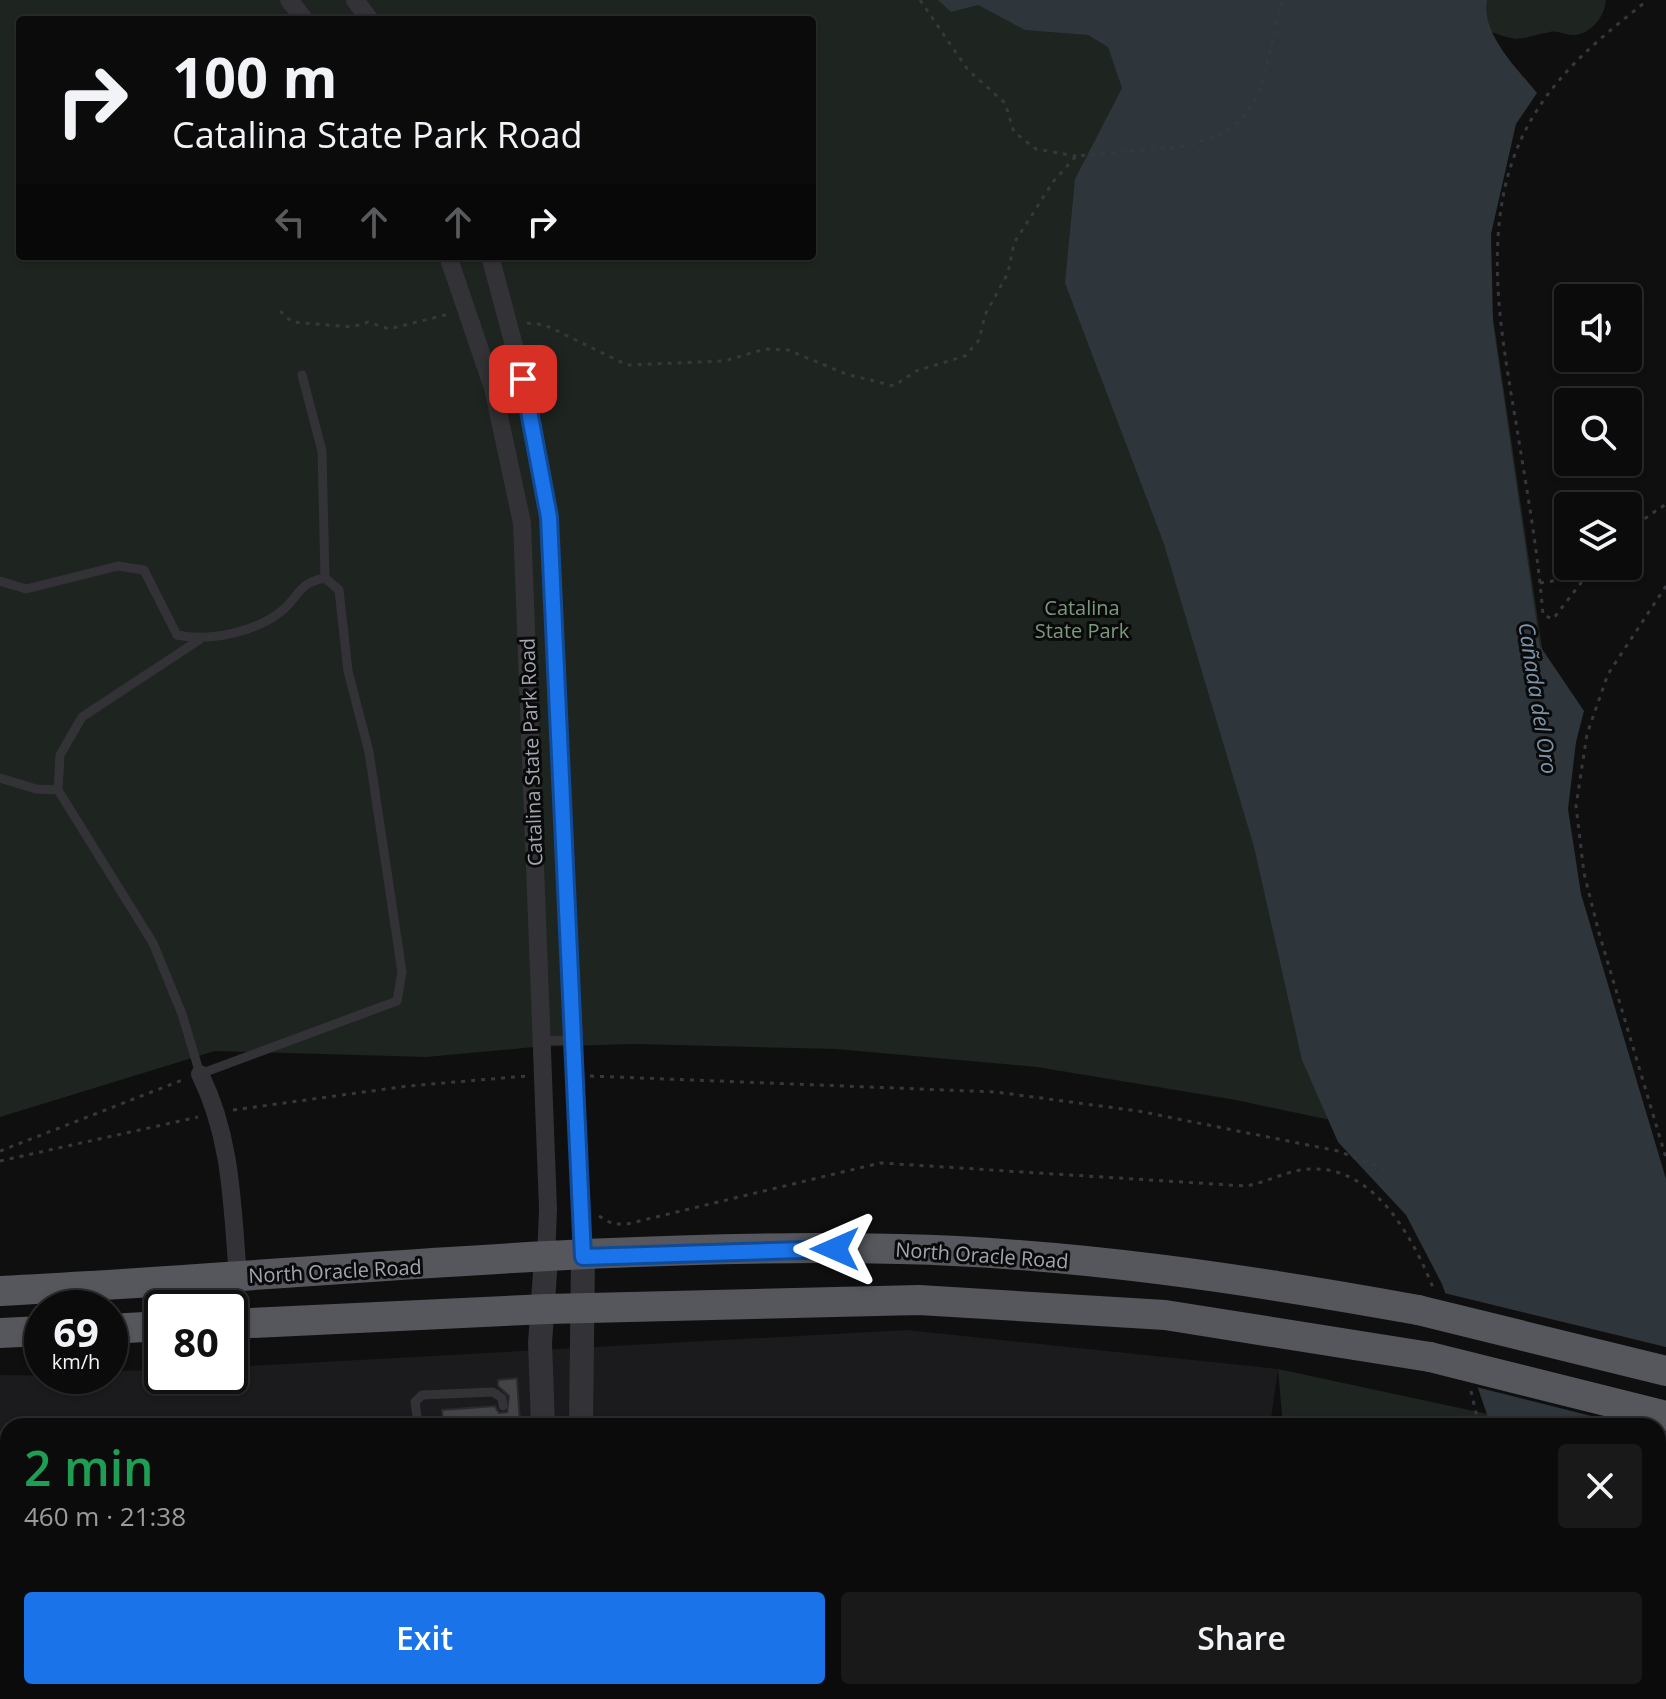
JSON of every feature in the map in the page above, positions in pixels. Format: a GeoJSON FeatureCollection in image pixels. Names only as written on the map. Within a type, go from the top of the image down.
{"type":"FeatureCollection","features":[{"type":"Feature","properties":{"kind":"highway","name":"North Oracle Road"},"geometry":{"type":"LineString","coordinates":[[0,1291],[759,1249],[989,1253],[1426,1302],[1666,1371]]}},
{"type":"Feature","properties":{"kind":"highway"},"geometry":{"type":"LineString","coordinates":[[248,1323],[543,1309],[919,1300],[1042,1306],[1165,1315],[1430,1357],[1666,1416]]}},
{"type":"Feature","properties":{"kind":"highway"},"geometry":{"type":"LineString","coordinates":[[0,1333],[24,1332]]}},
{"type":"Feature","properties":{"kind":"street"},"geometry":{"type":"LineString","coordinates":[[289,0],[302,16]]}},
{"type":"Feature","properties":{"kind":"street","name":"Catalina State Park Road"},"geometry":{"type":"LineString","coordinates":[[449,260],[493,388],[522,523],[548,1209],[546,1259]]}},
{"type":"Feature","properties":{"kind":"street","name":"Catalina State Park Road"},"geometry":{"type":"LineString","coordinates":[[491,260],[523,379],[549,517],[583,1257],[581,1418]]}},
{"type":"Feature","properties":{"kind":"street"},"geometry":{"type":"LineString","coordinates":[[200,1074],[227,1145],[238,1277]]}},
{"type":"Feature","properties":{"kind":"street"},"geometry":{"type":"LineString","coordinates":[[543,1418],[540,1356],[546,1259]]}},
{"type":"Feature","properties":{"kind":"lane"},"geometry":{"type":"LineString","coordinates":[[302,375],[322,451],[325,578],[339,590],[348,671],[369,752],[402,972],[397,1001],[200,1074],[182,1014],[153,943],[58,790],[60,755],[82,717],[199,640],[263,623],[284,609],[304,583],[325,578]]}},
{"type":"Feature","properties":{"kind":"lane"},"geometry":{"type":"LineString","coordinates":[[0,581],[26,589],[118,566],[144,570],[177,635],[199,640]]}},
{"type":"Feature","properties":{"kind":"lane"},"geometry":{"type":"LineString","coordinates":[[0,778],[36,789],[58,790]]}},
{"type":"Feature","properties":{"kind":"lane"},"geometry":{"type":"LineString","coordinates":[[542,1041],[575,1040]]}},
{"type":"Feature","properties":{"kind":"lane"},"geometry":{"type":"LineString","coordinates":[[417,1417],[415,1402],[422,1395],[493,1392],[502,1398],[503,1406]]}},
{"type":"Feature","properties":{"kind":"path"},"geometry":{"type":"LineString","coordinates":[[920,0],[968,70],[1005,103],[1014,132],[1036,149],[1076,156],[1188,146],[1219,135],[1243,119],[1259,93],[1283,0]]}},
{"type":"Feature","properties":{"kind":"path"},"geometry":{"type":"LineString","coordinates":[[1583,580],[1553,619],[1543,615],[1501,331],[1496,266],[1500,215],[1519,145],[1534,115],[1563,74],[1592,45],[1648,0]]}},
{"type":"Feature","properties":{"kind":"path"},"geometry":{"type":"LineString","coordinates":[[507,321],[545,325],[627,365],[724,361],[765,349],[788,350],[846,374],[894,386],[916,371],[965,356],[979,340],[985,315],[1008,273],[1014,243],[1053,182],[1076,156]]}},
{"type":"Feature","properties":{"kind":"path"},"geometry":{"type":"LineString","coordinates":[[280,311],[292,322],[352,327],[368,322],[389,329],[457,311],[468,314]]}},
{"type":"Feature","properties":{"kind":"path"},"geometry":{"type":"LineString","coordinates":[[1642,520],[1666,504]]}},
{"type":"Feature","properties":{"kind":"path"},"geometry":{"type":"LineString","coordinates":[[1540,583],[1560,580]]}},
{"type":"Feature","properties":{"kind":"path"},"geometry":{"type":"LineString","coordinates":[[1666,586],[1608,674],[1587,734],[1576,806],[1584,873],[1599,933],[1666,1158]]}},
{"type":"Feature","properties":{"kind":"path"},"geometry":{"type":"LineString","coordinates":[[0,1151],[200,1074]]}},
{"type":"Feature","properties":{"kind":"path"},"geometry":{"type":"LineString","coordinates":[[0,1161],[137,1128],[217,1113],[408,1086],[543,1075]]}},
{"type":"Feature","properties":{"kind":"path"},"geometry":{"type":"LineString","coordinates":[[576,1075],[996,1092],[1138,1111],[1338,1151],[1389,1171]]}},
{"type":"Feature","properties":{"kind":"path"},"geometry":{"type":"LineString","coordinates":[[581,1217],[600,1216],[613,1224],[627,1224],[880,1163],[1246,1186],[1298,1171],[1323,1169],[1349,1177],[1379,1198],[1418,1249],[1426,1302]]}},
{"type":"Feature","properties":{"kind":"path"},"geometry":{"type":"LineString","coordinates":[[1470,1382],[1477,1418]]}},
{"type":"Feature","properties":{"kind":"shaded area"},"geometry":{"type":"Polygon","coordinates":[[[907,1330],[1278,1369],[1271,1418],[0,1418],[0,1375],[24,1375],[24,1394],[128,1394],[128,1371],[144,1370],[144,1394],[248,1394],[248,1366],[907,1330]]]}},
{"type":"Feature","properties":{"kind":"green space","name":"Catalina State Park"},"geometry":{"type":"Polygon","coordinates":[[[0,0],[1446,0],[1625,1207],[1335,1121],[1236,1100],[1037,1067],[836,1049],[634,1044],[534,1047],[426,1057],[215,1051],[0,1117],[0,0]]]}},
{"type":"Feature","properties":{"kind":"green space"},"geometry":{"type":"Polygon","coordinates":[[[1480,0],[1606,0],[1596,23],[1581,34],[1553,32],[1520,39],[1489,31],[1480,0]]]}},
{"type":"Feature","properties":{"kind":"green space"},"geometry":{"type":"Polygon","coordinates":[[[1278,1369],[1506,1418],[1282,1418],[1278,1369]]]}},
{"type":"Feature","properties":{"kind":"water","name":"Cañada del Oro"},"geometry":{"type":"Polygon","coordinates":[[[938,0],[1487,0],[1489,25],[1495,38],[1537,93],[1516,124],[1491,234],[1493,323],[1540,646],[1584,711],[1576,742],[1568,809],[1581,894],[1666,1179],[1666,1418],[1488,1418],[1442,1284],[1406,1215],[1338,1142],[1302,1060],[1254,847],[1164,544],[1065,283],[1075,179],[1122,88],[1108,47],[1088,35],[1025,30],[978,5],[951,12],[938,0]]]}},
{"type":"Feature","properties":{"kind":"pier"},"geometry":{"type":"Polygon","coordinates":[[[1440,1292],[1666,1347],[1666,1418],[1599,1418],[1476,1387],[1440,1292]]]}},
{"type":"Feature","properties":{"kind":"building"},"geometry":{"type":"Polygon","coordinates":[[[517,1378],[520,1418],[442,1418],[442,1410],[495,1406],[499,1413],[507,1412],[509,1396],[498,1386],[498,1380],[517,1378]]]}},
{"type":"Feature","properties":{"kind":"route"},"geometry":{"type":"LineString","coordinates":[[523,379],[549,517],[583,1257],[759,1249],[835,1249]]}}]}
